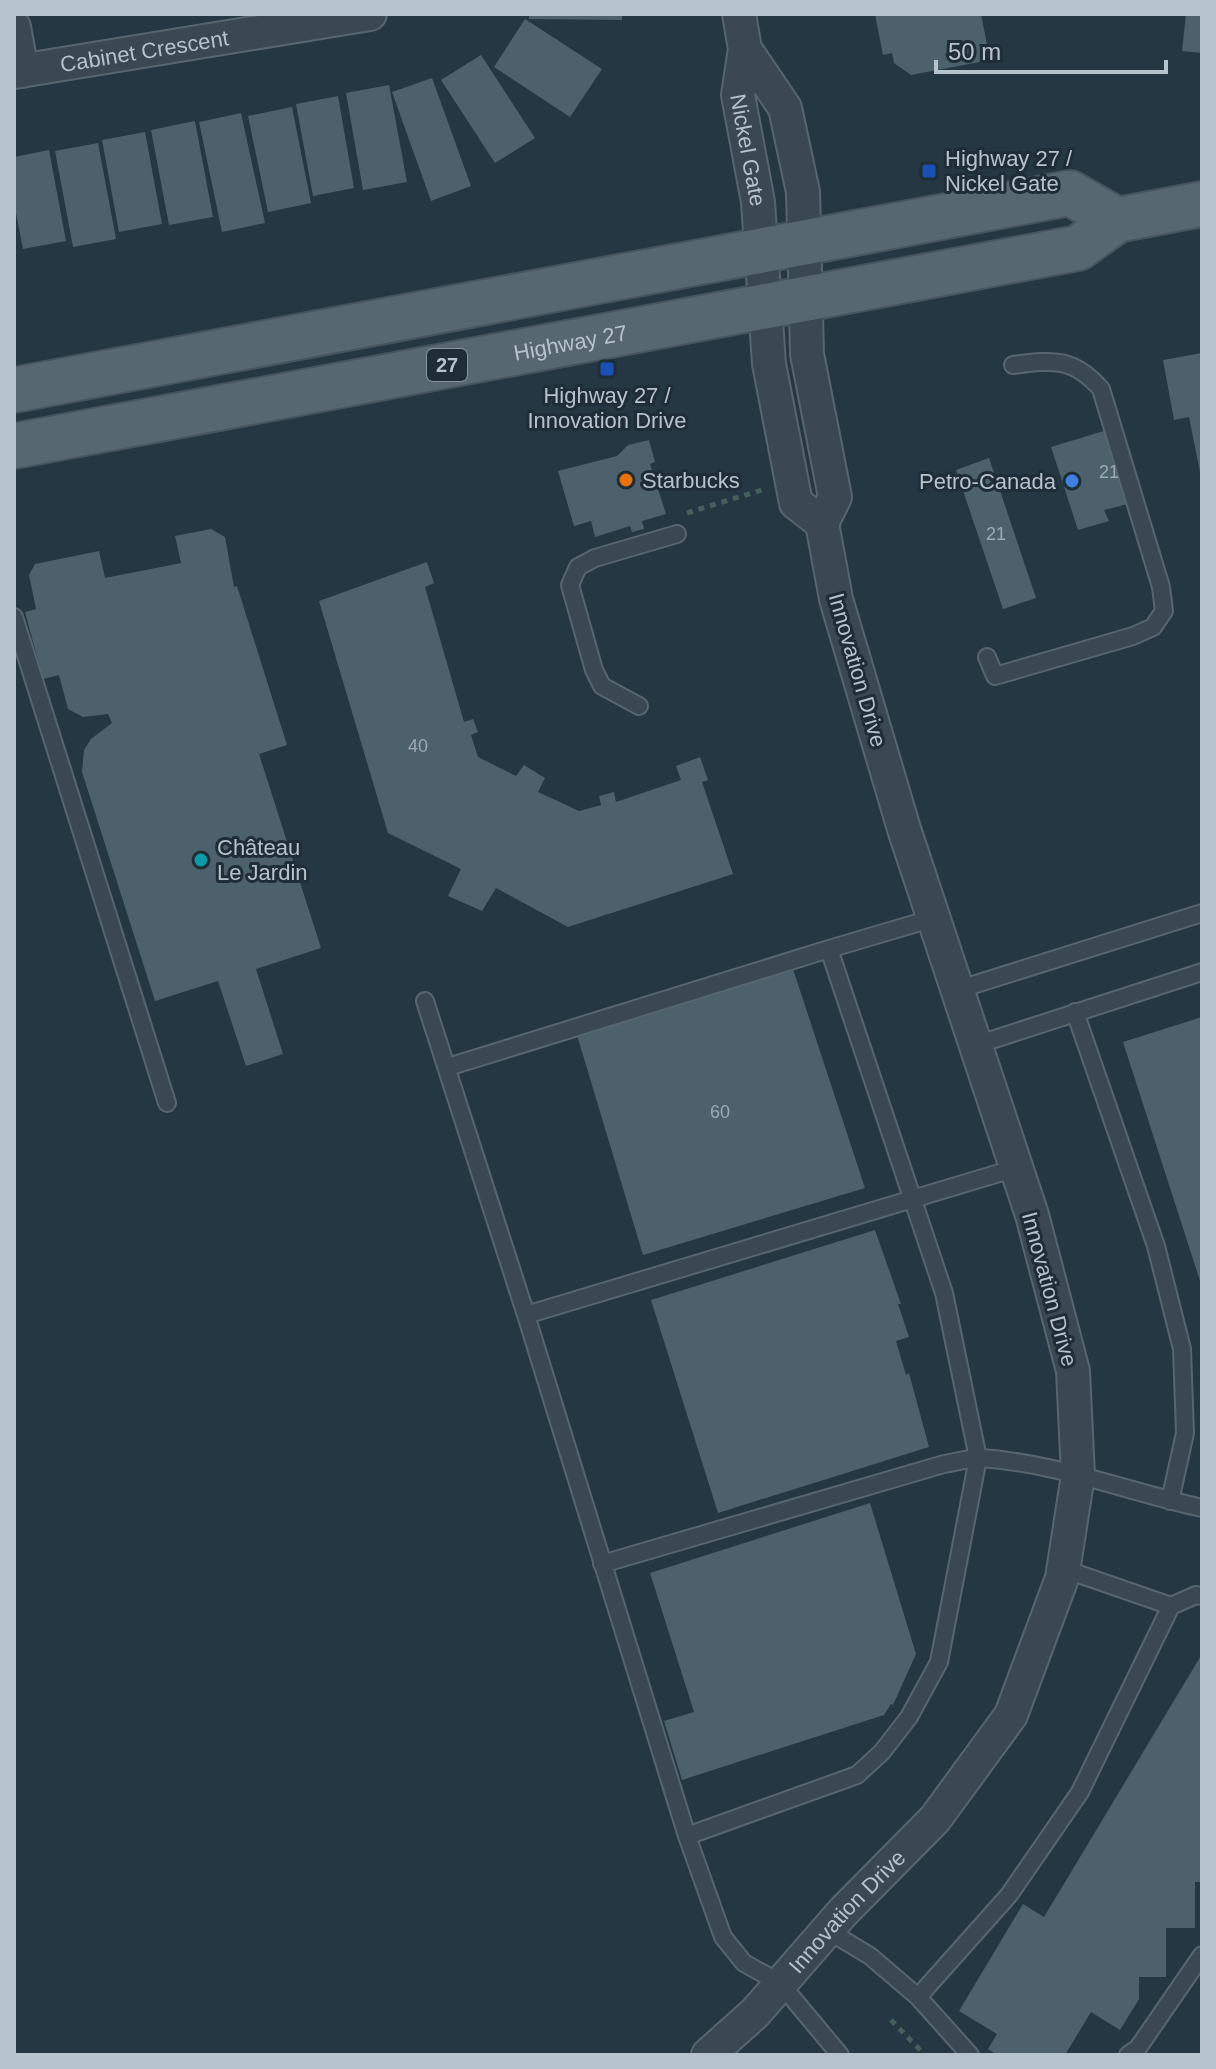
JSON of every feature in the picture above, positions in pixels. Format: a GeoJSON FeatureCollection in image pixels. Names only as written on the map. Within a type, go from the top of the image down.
{"type":"FeatureCollection","features":[{"type":"Feature","properties":{"kind":"main road"},"geometry":{"type":"LineString","coordinates":[[14,390],[1070,193],[1117,220]]}},
{"type":"Feature","properties":{"kind":"main road","name":"Highway 27"},"geometry":{"type":"LineString","coordinates":[[14,446],[1078,248],[1117,220],[1202,204]]}},
{"type":"Feature","properties":{"kind":"street","name":"Cabinet Crescent"},"geometry":{"type":"LineString","coordinates":[[18,71],[370,14]]}},
{"type":"Feature","properties":{"kind":"street","name":"Nickel Gate"},"geometry":{"type":"LineString","coordinates":[[739,14],[745,49],[738,95],[758,202],[761,251]]}},
{"type":"Feature","properties":{"kind":"street"},"geometry":{"type":"LineString","coordinates":[[14,27],[18,71]]}},
{"type":"Feature","properties":{"kind":"street","name":"Nickel Gate"},"geometry":{"type":"LineString","coordinates":[[745,49],[785,108],[803,192],[804,242],[785,303]]}},
{"type":"Feature","properties":{"kind":"street","name":"Innovation Drive"},"geometry":{"type":"LineString","coordinates":[[708,2055],[755,2013],[827,1930],[935,1819],[1011,1715],[1064,1569],[1078,1475],[1073,1371],[1016,1168],[934,918],[836,599],[822,523],[796,503],[769,364],[785,303],[761,251]]}},
{"type":"Feature","properties":{"kind":"lane"},"geometry":{"type":"LineString","coordinates":[[987,657],[995,676],[1133,636],[1153,627],[1164,611],[1161,587],[1101,389],[1084,370],[1053,360],[1013,365]]}},
{"type":"Feature","properties":{"kind":"lane"},"geometry":{"type":"LineString","coordinates":[[639,706],[602,686],[570,585],[578,567],[595,558],[677,534]]}},
{"type":"Feature","properties":{"kind":"lane"},"geometry":{"type":"LineString","coordinates":[[14,617],[167,1103]]}},
{"type":"Feature","properties":{"kind":"lane"},"geometry":{"type":"LineString","coordinates":[[957,990],[1202,913]]}},
{"type":"Feature","properties":{"kind":"lane"},"geometry":{"type":"LineString","coordinates":[[448,1067],[934,918]]}},
{"type":"Feature","properties":{"kind":"lane"},"geometry":{"type":"LineString","coordinates":[[687,1836],[857,1775],[882,1752],[909,1717],[939,1662],[978,1458],[944,1293],[829,949]]}},
{"type":"Feature","properties":{"kind":"lane"},"geometry":{"type":"LineString","coordinates":[[976,1045],[1202,972]]}},
{"type":"Feature","properties":{"kind":"lane"},"geometry":{"type":"LineString","coordinates":[[425,1001],[687,1836],[723,1937],[744,1963],[780,1983],[840,2055]]}},
{"type":"Feature","properties":{"kind":"lane"},"geometry":{"type":"LineString","coordinates":[[1075,1012],[1156,1246],[1182,1349],[1185,1433],[1170,1501]]}},
{"type":"Feature","properties":{"kind":"lane"},"geometry":{"type":"LineString","coordinates":[[526,1315],[1016,1168]]}},
{"type":"Feature","properties":{"kind":"lane"},"geometry":{"type":"LineString","coordinates":[[602,1564],[944,1464],[978,1458],[1078,1475],[1202,1508]]}},
{"type":"Feature","properties":{"kind":"lane"},"geometry":{"type":"LineString","coordinates":[[1064,1569],[1171,1606]]}},
{"type":"Feature","properties":{"kind":"lane"},"geometry":{"type":"LineString","coordinates":[[918,1997],[1009,1895],[1080,1792],[1171,1606],[1196,1595],[1202,1596]]}},
{"type":"Feature","properties":{"kind":"lane"},"geometry":{"type":"LineString","coordinates":[[827,1930],[870,1956],[918,1997],[970,2055]]}},
{"type":"Feature","properties":{"kind":"lane"},"geometry":{"type":"LineString","coordinates":[[1128,2055],[1138,2048],[1202,1955]]}},
{"type":"Feature","properties":{"kind":"path"},"geometry":{"type":"LineString","coordinates":[[677,534],[672,518],[773,486]]}},
{"type":"Feature","properties":{"kind":"path"},"geometry":{"type":"LineString","coordinates":[[891,2020],[925,2055]]}},
{"type":"Feature","properties":{"kind":"building"},"geometry":{"type":"Polygon","coordinates":[[[529,14],[622,14],[622,20],[529,19],[529,14]]]}},
{"type":"Feature","properties":{"kind":"building"},"geometry":{"type":"Polygon","coordinates":[[[875,14],[981,14],[990,60],[911,75],[894,63],[892,53],[883,55],[875,14]]]}},
{"type":"Feature","properties":{"kind":"building"},"geometry":{"type":"Polygon","coordinates":[[[1186,14],[1202,14],[1202,53],[1182,51],[1186,14]]]}},
{"type":"Feature","properties":{"kind":"building"},"geometry":{"type":"Polygon","coordinates":[[[525,19],[602,69],[570,117],[494,67],[525,19]]]}},
{"type":"Feature","properties":{"kind":"building"},"geometry":{"type":"Polygon","coordinates":[[[481,55],[535,138],[495,163],[441,80],[481,55]]]}},
{"type":"Feature","properties":{"kind":"building"},"geometry":{"type":"Polygon","coordinates":[[[432,78],[471,186],[431,201],[392,92],[432,78]]]}},
{"type":"Feature","properties":{"kind":"building"},"geometry":{"type":"Polygon","coordinates":[[[389,85],[407,182],[363,190],[346,93],[389,85]]]}},
{"type":"Feature","properties":{"kind":"building"},"geometry":{"type":"Polygon","coordinates":[[[338,96],[354,188],[313,196],[296,104],[338,96]]]}},
{"type":"Feature","properties":{"kind":"building"},"geometry":{"type":"Polygon","coordinates":[[[292,107],[311,203],[268,212],[248,116],[292,107]]]}},
{"type":"Feature","properties":{"kind":"building"},"geometry":{"type":"Polygon","coordinates":[[[241,113],[265,223],[222,232],[199,122],[241,113]]]}},
{"type":"Feature","properties":{"kind":"building"},"geometry":{"type":"Polygon","coordinates":[[[195,121],[213,217],[169,225],[151,130],[195,121]]]}},
{"type":"Feature","properties":{"kind":"building"},"geometry":{"type":"Polygon","coordinates":[[[145,132],[162,224],[119,232],[102,140],[145,132]]]}},
{"type":"Feature","properties":{"kind":"building"},"geometry":{"type":"Polygon","coordinates":[[[98,143],[116,239],[73,247],[55,151],[98,143]]]}},
{"type":"Feature","properties":{"kind":"building"},"geometry":{"type":"Polygon","coordinates":[[[49,150],[66,241],[23,249],[14,203],[14,157],[49,150]]]}},
{"type":"Feature","properties":{"kind":"building"},"geometry":{"type":"Polygon","coordinates":[[[1202,353],[1201,477],[1189,417],[1174,420],[1163,360],[1202,353]]]}},
{"type":"Feature","properties":{"kind":"building"},"geometry":{"type":"Polygon","coordinates":[[[1120,426],[1144,500],[1104,510],[1109,521],[1078,530],[1051,447],[1120,426]]]}},
{"type":"Feature","properties":{"kind":"building"},"geometry":{"type":"Polygon","coordinates":[[[649,440],[655,462],[650,464],[666,514],[642,521],[644,529],[632,532],[630,526],[595,537],[591,521],[574,526],[558,471],[617,456],[628,445],[649,440]]]}},
{"type":"Feature","properties":{"kind":"building","name":"Petro-Canada"},"geometry":{"type":"Polygon","coordinates":[[[989,458],[1036,598],[1003,609],[956,470],[989,458]]]}},
{"type":"Feature","properties":{"kind":"building","name":"Château Le Jardin"},"geometry":{"type":"Polygon","coordinates":[[[211,529],[225,537],[234,587],[237,586],[287,745],[259,754],[321,948],[256,969],[283,1054],[246,1066],[218,981],[155,1001],[82,772],[84,750],[91,739],[112,723],[108,714],[83,717],[68,709],[59,675],[43,679],[25,612],[36,609],[29,575],[35,564],[99,551],[105,578],[181,563],[175,536],[211,529]]]}},
{"type":"Feature","properties":{"kind":"building"},"geometry":{"type":"Polygon","coordinates":[[[427,562],[434,583],[425,587],[464,722],[473,719],[478,732],[471,735],[478,757],[516,776],[524,765],[545,778],[538,792],[579,811],[601,805],[599,796],[614,792],[616,802],[681,780],[676,766],[700,757],[708,780],[702,782],[733,874],[568,927],[496,888],[482,911],[448,896],[461,869],[388,833],[319,601],[427,562]]]}},
{"type":"Feature","properties":{"kind":"building"},"geometry":{"type":"Polygon","coordinates":[[[792,966],[865,1188],[643,1255],[577,1035],[792,966]]]}},
{"type":"Feature","properties":{"kind":"building"},"geometry":{"type":"Polygon","coordinates":[[[1202,1017],[1202,1284],[1201,1284],[1123,1042],[1202,1017]]]}},
{"type":"Feature","properties":{"kind":"building"},"geometry":{"type":"Polygon","coordinates":[[[875,1230],[901,1304],[898,1304],[909,1337],[896,1341],[906,1375],[909,1373],[929,1447],[718,1513],[651,1300],[875,1230]]]}},
{"type":"Feature","properties":{"kind":"building"},"geometry":{"type":"Polygon","coordinates":[[[870,1503],[916,1654],[893,1705],[884,1715],[682,1780],[664,1721],[694,1712],[650,1573],[870,1503]]]}},
{"type":"Feature","properties":{"kind":"building"},"geometry":{"type":"Polygon","coordinates":[[[1202,1654],[1202,1882],[1195,1882],[1195,1928],[1166,1928],[1166,1977],[1139,1977],[1139,1999],[1120,2030],[1091,2012],[1065,2055],[997,2055],[988,2049],[997,2034],[959,2011],[1023,1904],[1044,1917],[1202,1654]]]}},
{"type":"Feature","properties":{"kind":"place","name":"Highway 27 / Nickel Gate"},"geometry":{"type":"Point","coordinates":[929,171]}},
{"type":"Feature","properties":{"kind":"place","name":"Highway 27 / Innovation Drive"},"geometry":{"type":"Point","coordinates":[607,369]}},
{"type":"Feature","properties":{"kind":"place","name":"Starbucks"},"geometry":{"type":"Point","coordinates":[626,480]}},
{"type":"Feature","properties":{"kind":"place","name":"Petro-Canada"},"geometry":{"type":"Point","coordinates":[1072,481]}},
{"type":"Feature","properties":{"kind":"place","name":"Château Le Jardin"},"geometry":{"type":"Point","coordinates":[201,860]}}]}
